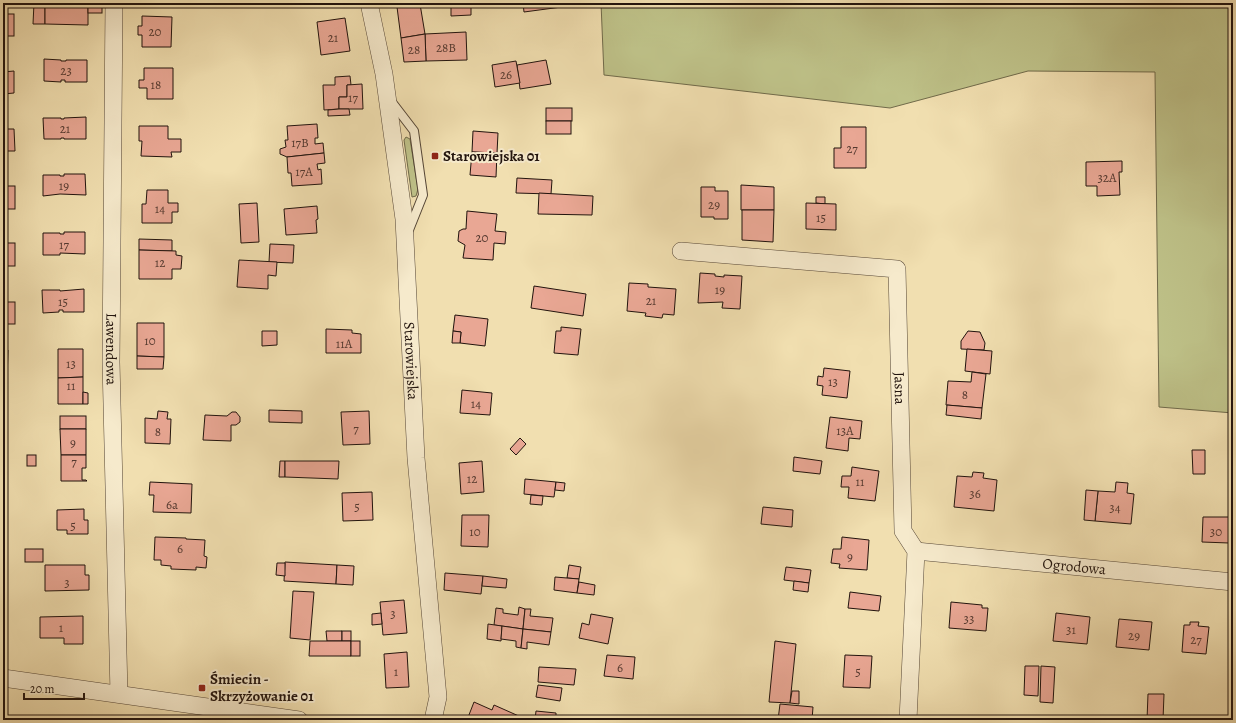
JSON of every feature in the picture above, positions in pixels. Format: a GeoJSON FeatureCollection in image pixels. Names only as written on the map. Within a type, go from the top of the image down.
{"type":"FeatureCollection","features":[{"type":"Feature","properties":{"kind":"street","name":"Lawendowa"},"geometry":{"type":"LineString","coordinates":[[114,3],[111,362],[119,694]]}},
{"type":"Feature","properties":{"kind":"street","name":"Starowiejska"},"geometry":{"type":"LineString","coordinates":[[370,3],[384,74],[405,238],[416,458],[438,697],[433,720]]}},
{"type":"Feature","properties":{"kind":"street","name":"Jasna"},"geometry":{"type":"LineString","coordinates":[[681,251],[896,269],[903,531],[916,551]]}},
{"type":"Feature","properties":{"kind":"street"},"geometry":{"type":"LineString","coordinates":[[908,720],[916,551]]}},
{"type":"Feature","properties":{"kind":"street","name":"Ogrodowa"},"geometry":{"type":"LineString","coordinates":[[916,551],[1233,582]]}},
{"type":"Feature","properties":{"kind":"street"},"geometry":{"type":"LineString","coordinates":[[3,678],[299,720]]}},
{"type":"Feature","properties":{"kind":"lane"},"geometry":{"type":"LineString","coordinates":[[386,95],[414,131],[423,195],[405,238]]}},
{"type":"Feature","properties":{"kind":"green space"},"geometry":{"type":"Polygon","coordinates":[[[601,3],[1233,3],[1233,413],[1159,407],[1155,72],[1028,71],[890,108],[604,75],[601,3]]]}},
{"type":"Feature","properties":{"kind":"green space"},"geometry":{"type":"Polygon","coordinates":[[[406,137],[410,139],[418,189],[416,196],[412,197],[404,140],[406,137]]]}},
{"type":"Feature","properties":{"kind":"building"},"geometry":{"type":"Polygon","coordinates":[[[34,3],[45,3],[45,24],[33,24],[34,3]]]}},
{"type":"Feature","properties":{"kind":"building"},"geometry":{"type":"Polygon","coordinates":[[[45,3],[88,3],[88,25],[45,24],[45,3]]]}},
{"type":"Feature","properties":{"kind":"building"},"geometry":{"type":"Polygon","coordinates":[[[88,3],[102,3],[102,13],[88,13],[88,3]]]}},
{"type":"Feature","properties":{"kind":"building"},"geometry":{"type":"Polygon","coordinates":[[[523,3],[569,3],[569,6],[524,12],[523,3]]]}},
{"type":"Feature","properties":{"kind":"building"},"geometry":{"type":"Polygon","coordinates":[[[420,4],[425,34],[401,38],[397,7],[420,4]]]}},
{"type":"Feature","properties":{"kind":"building"},"geometry":{"type":"Polygon","coordinates":[[[451,5],[471,5],[471,15],[451,16],[451,5]]]}},
{"type":"Feature","properties":{"kind":"building"},"geometry":{"type":"Polygon","coordinates":[[[3,14],[14,14],[14,36],[3,36],[3,14]]]}},
{"type":"Feature","properties":{"kind":"building"},"geometry":{"type":"Polygon","coordinates":[[[142,16],[172,17],[171,47],[142,47],[142,35],[138,35],[138,26],[142,26],[142,16]]]}},
{"type":"Feature","properties":{"kind":"building"},"geometry":{"type":"Polygon","coordinates":[[[345,18],[350,51],[321,55],[317,22],[345,18]]]}},
{"type":"Feature","properties":{"kind":"building"},"geometry":{"type":"Polygon","coordinates":[[[466,32],[467,60],[426,61],[425,34],[466,32]]]}},
{"type":"Feature","properties":{"kind":"building"},"geometry":{"type":"Polygon","coordinates":[[[425,34],[426,61],[404,62],[401,38],[425,34]]]}},
{"type":"Feature","properties":{"kind":"building"},"geometry":{"type":"Polygon","coordinates":[[[44,59],[61,61],[87,60],[87,82],[65,82],[65,80],[61,80],[61,82],[44,81],[44,59]]]}},
{"type":"Feature","properties":{"kind":"building"},"geometry":{"type":"Polygon","coordinates":[[[546,60],[551,84],[520,89],[517,65],[546,60]]]}},
{"type":"Feature","properties":{"kind":"building"},"geometry":{"type":"Polygon","coordinates":[[[516,61],[520,83],[495,87],[492,65],[516,61]]]}},
{"type":"Feature","properties":{"kind":"building"},"geometry":{"type":"Polygon","coordinates":[[[144,68],[173,68],[173,99],[147,99],[147,88],[139,88],[139,80],[144,80],[144,68]]]}},
{"type":"Feature","properties":{"kind":"building"},"geometry":{"type":"Polygon","coordinates":[[[14,71],[14,93],[3,94],[3,72],[14,71]]]}},
{"type":"Feature","properties":{"kind":"building"},"geometry":{"type":"Polygon","coordinates":[[[350,76],[351,85],[347,85],[347,97],[339,97],[339,109],[324,110],[323,85],[335,85],[335,77],[350,76]]]}},
{"type":"Feature","properties":{"kind":"building"},"geometry":{"type":"Polygon","coordinates":[[[362,84],[363,109],[339,109],[339,97],[347,97],[347,85],[362,84]]]}},
{"type":"Feature","properties":{"kind":"building"},"geometry":{"type":"Polygon","coordinates":[[[546,108],[572,108],[572,121],[546,121],[546,108]]]}},
{"type":"Feature","properties":{"kind":"building"},"geometry":{"type":"Polygon","coordinates":[[[349,109],[350,115],[328,116],[328,110],[349,109]]]}},
{"type":"Feature","properties":{"kind":"building"},"geometry":{"type":"Polygon","coordinates":[[[86,117],[86,139],[44,139],[43,118],[64,119],[86,117]]]}},
{"type":"Feature","properties":{"kind":"building"},"geometry":{"type":"Polygon","coordinates":[[[546,121],[571,121],[571,134],[546,134],[546,121]]]}},
{"type":"Feature","properties":{"kind":"building"},"geometry":{"type":"Polygon","coordinates":[[[317,124],[318,138],[315,138],[315,144],[323,143],[324,153],[287,157],[280,154],[280,149],[286,147],[285,140],[288,140],[287,126],[317,124]]]}},
{"type":"Feature","properties":{"kind":"building"},"geometry":{"type":"Polygon","coordinates":[[[139,126],[168,126],[168,139],[181,139],[181,152],[171,152],[172,157],[141,156],[142,141],[139,141],[139,126]]]}},
{"type":"Feature","properties":{"kind":"building"},"geometry":{"type":"Polygon","coordinates":[[[841,127],[866,127],[866,168],[834,168],[834,148],[841,148],[841,127]]]}},
{"type":"Feature","properties":{"kind":"building"},"geometry":{"type":"Polygon","coordinates":[[[3,129],[14,129],[15,151],[3,151],[3,129]]]}},
{"type":"Feature","properties":{"kind":"building"},"geometry":{"type":"Polygon","coordinates":[[[473,131],[498,133],[497,153],[472,152],[473,131]]]}},
{"type":"Feature","properties":{"kind":"building"},"geometry":{"type":"Polygon","coordinates":[[[472,152],[497,153],[496,177],[470,175],[472,152]]]}},
{"type":"Feature","properties":{"kind":"building"},"geometry":{"type":"Polygon","coordinates":[[[324,153],[325,163],[317,164],[318,170],[321,169],[322,184],[292,186],[291,173],[288,173],[287,157],[324,153]]]}},
{"type":"Feature","properties":{"kind":"building"},"geometry":{"type":"Polygon","coordinates":[[[1122,161],[1122,172],[1119,172],[1120,195],[1097,196],[1097,186],[1086,186],[1086,162],[1122,161]]]}},
{"type":"Feature","properties":{"kind":"building"},"geometry":{"type":"Polygon","coordinates":[[[64,174],[85,174],[86,195],[60,194],[43,196],[43,175],[64,176],[64,174]]]}},
{"type":"Feature","properties":{"kind":"building"},"geometry":{"type":"Polygon","coordinates":[[[517,178],[552,180],[551,194],[516,193],[517,178]]]}},
{"type":"Feature","properties":{"kind":"building"},"geometry":{"type":"Polygon","coordinates":[[[741,185],[774,187],[774,210],[741,210],[741,185]]]}},
{"type":"Feature","properties":{"kind":"building"},"geometry":{"type":"Polygon","coordinates":[[[3,186],[15,186],[15,209],[3,209],[3,186]]]}},
{"type":"Feature","properties":{"kind":"building"},"geometry":{"type":"Polygon","coordinates":[[[701,187],[715,187],[715,191],[728,191],[728,219],[701,217],[701,187]]]}},
{"type":"Feature","properties":{"kind":"building"},"geometry":{"type":"Polygon","coordinates":[[[147,190],[168,190],[168,203],[178,203],[178,212],[172,212],[172,223],[142,223],[142,204],[146,204],[147,190]]]}},
{"type":"Feature","properties":{"kind":"building"},"geometry":{"type":"Polygon","coordinates":[[[539,193],[593,196],[592,215],[538,214],[539,193]]]}},
{"type":"Feature","properties":{"kind":"building"},"geometry":{"type":"Polygon","coordinates":[[[816,197],[825,197],[825,204],[816,203],[816,197]]]}},
{"type":"Feature","properties":{"kind":"building"},"geometry":{"type":"Polygon","coordinates":[[[257,203],[259,242],[241,243],[239,204],[257,203]]]}},
{"type":"Feature","properties":{"kind":"building"},"geometry":{"type":"Polygon","coordinates":[[[806,203],[836,204],[836,230],[806,229],[806,203]]]}},
{"type":"Feature","properties":{"kind":"building"},"geometry":{"type":"Polygon","coordinates":[[[317,206],[317,233],[286,235],[284,209],[317,206]]]}},
{"type":"Feature","properties":{"kind":"building"},"geometry":{"type":"Polygon","coordinates":[[[742,210],[774,210],[773,242],[742,240],[742,210]]]}},
{"type":"Feature","properties":{"kind":"building"},"geometry":{"type":"Polygon","coordinates":[[[467,211],[497,214],[495,231],[506,232],[505,244],[494,243],[493,260],[463,258],[465,245],[458,241],[459,231],[466,229],[467,211]]]}},
{"type":"Feature","properties":{"kind":"building"},"geometry":{"type":"Polygon","coordinates":[[[64,232],[85,232],[85,254],[60,253],[60,255],[43,255],[43,233],[64,234],[64,232]]]}},
{"type":"Feature","properties":{"kind":"building"},"geometry":{"type":"Polygon","coordinates":[[[139,239],[172,240],[172,251],[139,250],[139,239]]]}},
{"type":"Feature","properties":{"kind":"building"},"geometry":{"type":"Polygon","coordinates":[[[3,243],[15,243],[15,266],[3,266],[3,243]]]}},
{"type":"Feature","properties":{"kind":"building"},"geometry":{"type":"Polygon","coordinates":[[[270,244],[294,245],[293,263],[269,262],[270,244]]]}},
{"type":"Feature","properties":{"kind":"building"},"geometry":{"type":"Polygon","coordinates":[[[139,250],[176,251],[176,255],[182,256],[181,269],[172,269],[172,279],[139,279],[139,250]]]}},
{"type":"Feature","properties":{"kind":"building"},"geometry":{"type":"Polygon","coordinates":[[[239,260],[277,262],[276,276],[268,275],[268,289],[237,287],[239,260]]]}},
{"type":"Feature","properties":{"kind":"building"},"geometry":{"type":"Polygon","coordinates":[[[700,273],[715,274],[715,276],[724,277],[724,275],[742,276],[740,309],[722,308],[723,302],[698,303],[700,273]]]}},
{"type":"Feature","properties":{"kind":"building"},"geometry":{"type":"Polygon","coordinates":[[[629,283],[648,284],[648,287],[676,289],[674,315],[663,314],[662,318],[645,316],[646,313],[627,311],[629,283]]]}},
{"type":"Feature","properties":{"kind":"building"},"geometry":{"type":"Polygon","coordinates":[[[534,286],[586,294],[583,316],[531,308],[534,286]]]}},
{"type":"Feature","properties":{"kind":"building"},"geometry":{"type":"Polygon","coordinates":[[[84,289],[84,312],[63,312],[63,310],[59,310],[59,312],[43,313],[42,290],[60,291],[84,289]]]}},
{"type":"Feature","properties":{"kind":"building"},"geometry":{"type":"Polygon","coordinates":[[[3,302],[15,302],[15,324],[3,324],[3,302]]]}},
{"type":"Feature","properties":{"kind":"building"},"geometry":{"type":"Polygon","coordinates":[[[455,315],[488,319],[485,346],[460,343],[461,332],[453,331],[455,315]]]}},
{"type":"Feature","properties":{"kind":"building"},"geometry":{"type":"Polygon","coordinates":[[[137,323],[164,323],[164,357],[137,356],[137,323]]]}},
{"type":"Feature","properties":{"kind":"building"},"geometry":{"type":"Polygon","coordinates":[[[561,327],[581,329],[578,355],[554,353],[556,331],[561,331],[561,327]]]}},
{"type":"Feature","properties":{"kind":"building"},"geometry":{"type":"Polygon","coordinates":[[[326,329],[352,330],[352,333],[361,334],[361,353],[326,353],[326,329]]]}},
{"type":"Feature","properties":{"kind":"building"},"geometry":{"type":"Polygon","coordinates":[[[262,331],[277,331],[277,345],[262,346],[262,331]]]}},
{"type":"Feature","properties":{"kind":"building"},"geometry":{"type":"Polygon","coordinates":[[[453,331],[461,332],[460,343],[452,343],[453,331]]]}},
{"type":"Feature","properties":{"kind":"building"},"geometry":{"type":"Polygon","coordinates":[[[968,331],[980,332],[985,343],[984,350],[961,349],[961,341],[968,331]]]}},
{"type":"Feature","properties":{"kind":"building"},"geometry":{"type":"Polygon","coordinates":[[[58,349],[83,349],[83,377],[58,378],[58,349]]]}},
{"type":"Feature","properties":{"kind":"building"},"geometry":{"type":"Polygon","coordinates":[[[967,349],[992,351],[990,374],[965,371],[967,349]]]}},
{"type":"Feature","properties":{"kind":"building"},"geometry":{"type":"Polygon","coordinates":[[[3,350],[8,350],[7,380],[3,380],[3,350]]]}},
{"type":"Feature","properties":{"kind":"building"},"geometry":{"type":"Polygon","coordinates":[[[137,356],[164,357],[163,369],[137,369],[137,356]]]}},
{"type":"Feature","properties":{"kind":"building"},"geometry":{"type":"Polygon","coordinates":[[[824,368],[850,371],[847,398],[822,395],[823,386],[817,385],[818,376],[823,377],[824,368]]]}},
{"type":"Feature","properties":{"kind":"building"},"geometry":{"type":"Polygon","coordinates":[[[972,372],[986,374],[982,408],[946,405],[948,381],[971,382],[972,372]]]}},
{"type":"Feature","properties":{"kind":"building"},"geometry":{"type":"Polygon","coordinates":[[[83,377],[83,404],[58,404],[58,378],[83,377]]]}},
{"type":"Feature","properties":{"kind":"building"},"geometry":{"type":"Polygon","coordinates":[[[462,390],[492,393],[490,415],[460,413],[462,390]]]}},
{"type":"Feature","properties":{"kind":"building"},"geometry":{"type":"Polygon","coordinates":[[[83,392],[88,393],[88,404],[83,404],[83,392]]]}},
{"type":"Feature","properties":{"kind":"building"},"geometry":{"type":"Polygon","coordinates":[[[947,405],[982,408],[981,419],[946,415],[947,405]]]}},
{"type":"Feature","properties":{"kind":"building"},"geometry":{"type":"Polygon","coordinates":[[[269,410],[302,411],[302,423],[269,422],[269,410]]]}},
{"type":"Feature","properties":{"kind":"building"},"geometry":{"type":"Polygon","coordinates":[[[158,411],[168,412],[167,419],[171,419],[170,444],[145,443],[145,418],[157,419],[158,411]]]}},
{"type":"Feature","properties":{"kind":"building"},"geometry":{"type":"Polygon","coordinates":[[[369,411],[370,444],[343,445],[341,412],[369,411]]]}},
{"type":"Feature","properties":{"kind":"building"},"geometry":{"type":"Polygon","coordinates":[[[232,412],[236,412],[240,417],[240,422],[236,425],[231,425],[231,441],[203,440],[205,415],[227,416],[232,412]]]}},
{"type":"Feature","properties":{"kind":"building"},"geometry":{"type":"Polygon","coordinates":[[[60,416],[86,416],[86,429],[60,429],[60,416]]]}},
{"type":"Feature","properties":{"kind":"building"},"geometry":{"type":"Polygon","coordinates":[[[830,417],[862,421],[860,439],[849,438],[848,451],[826,448],[830,417]]]}},
{"type":"Feature","properties":{"kind":"building"},"geometry":{"type":"Polygon","coordinates":[[[60,429],[86,429],[86,455],[61,455],[60,429]]]}},
{"type":"Feature","properties":{"kind":"building"},"geometry":{"type":"Polygon","coordinates":[[[520,438],[526,444],[516,455],[510,449],[520,438]]]}},
{"type":"Feature","properties":{"kind":"building"},"geometry":{"type":"Polygon","coordinates":[[[1192,450],[1205,450],[1205,474],[1193,474],[1192,450]]]}},
{"type":"Feature","properties":{"kind":"building"},"geometry":{"type":"Polygon","coordinates":[[[27,455],[36,455],[36,466],[27,466],[27,455]]]}},
{"type":"Feature","properties":{"kind":"building"},"geometry":{"type":"Polygon","coordinates":[[[61,455],[86,455],[86,468],[82,468],[82,480],[87,481],[61,481],[61,455]]]}},
{"type":"Feature","properties":{"kind":"building"},"geometry":{"type":"Polygon","coordinates":[[[794,457],[822,461],[820,474],[793,471],[794,457]]]}},
{"type":"Feature","properties":{"kind":"building"},"geometry":{"type":"Polygon","coordinates":[[[280,461],[285,461],[285,477],[279,477],[280,461]]]}},
{"type":"Feature","properties":{"kind":"building"},"geometry":{"type":"Polygon","coordinates":[[[285,461],[339,461],[338,479],[285,477],[285,461]]]}},
{"type":"Feature","properties":{"kind":"building"},"geometry":{"type":"Polygon","coordinates":[[[482,461],[484,492],[461,494],[459,463],[482,461]]]}},
{"type":"Feature","properties":{"kind":"building"},"geometry":{"type":"Polygon","coordinates":[[[852,467],[879,471],[875,501],[848,498],[849,487],[841,487],[842,476],[851,476],[852,467]]]}},
{"type":"Feature","properties":{"kind":"building"},"geometry":{"type":"Polygon","coordinates":[[[973,472],[984,473],[983,478],[997,480],[994,511],[954,507],[957,476],[972,477],[973,472]]]}},
{"type":"Feature","properties":{"kind":"building"},"geometry":{"type":"Polygon","coordinates":[[[525,479],[556,482],[554,497],[524,494],[525,479]]]}},
{"type":"Feature","properties":{"kind":"building"},"geometry":{"type":"Polygon","coordinates":[[[150,482],[192,484],[191,513],[153,512],[154,495],[149,495],[150,482]]]}},
{"type":"Feature","properties":{"kind":"building"},"geometry":{"type":"Polygon","coordinates":[[[556,482],[565,483],[564,491],[555,490],[556,482]]]}},
{"type":"Feature","properties":{"kind":"building"},"geometry":{"type":"Polygon","coordinates":[[[1116,482],[1128,483],[1127,493],[1134,494],[1131,524],[1095,521],[1098,491],[1115,492],[1116,482]]]}},
{"type":"Feature","properties":{"kind":"building"},"geometry":{"type":"Polygon","coordinates":[[[1086,490],[1098,491],[1095,521],[1084,520],[1086,490]]]}},
{"type":"Feature","properties":{"kind":"building"},"geometry":{"type":"Polygon","coordinates":[[[372,492],[373,520],[343,521],[342,493],[372,492]]]}},
{"type":"Feature","properties":{"kind":"building"},"geometry":{"type":"Polygon","coordinates":[[[531,495],[543,496],[542,505],[530,504],[531,495]]]}},
{"type":"Feature","properties":{"kind":"building"},"geometry":{"type":"Polygon","coordinates":[[[763,507],[793,510],[792,527],[761,524],[763,507]]]}},
{"type":"Feature","properties":{"kind":"building"},"geometry":{"type":"Polygon","coordinates":[[[84,509],[84,520],[88,520],[88,534],[67,534],[67,530],[57,530],[57,510],[84,509]]]}},
{"type":"Feature","properties":{"kind":"building"},"geometry":{"type":"Polygon","coordinates":[[[462,515],[489,515],[488,547],[461,546],[462,515]]]}},
{"type":"Feature","properties":{"kind":"building"},"geometry":{"type":"Polygon","coordinates":[[[1203,517],[1229,517],[1229,543],[1202,542],[1203,517]]]}},
{"type":"Feature","properties":{"kind":"building"},"geometry":{"type":"Polygon","coordinates":[[[1229,521],[1233,521],[1233,546],[1229,546],[1229,521]]]}},
{"type":"Feature","properties":{"kind":"building"},"geometry":{"type":"Polygon","coordinates":[[[155,537],[205,540],[204,556],[207,557],[206,568],[196,567],[196,570],[171,569],[171,566],[161,565],[161,560],[154,560],[155,537]]]}},
{"type":"Feature","properties":{"kind":"building"},"geometry":{"type":"Polygon","coordinates":[[[842,537],[869,540],[867,570],[839,568],[840,564],[831,563],[833,549],[841,549],[842,537]]]}},
{"type":"Feature","properties":{"kind":"building"},"geometry":{"type":"Polygon","coordinates":[[[25,549],[43,549],[43,562],[25,562],[25,549]]]}},
{"type":"Feature","properties":{"kind":"building"},"geometry":{"type":"Polygon","coordinates":[[[285,562],[337,565],[336,584],[284,581],[285,562]]]}},
{"type":"Feature","properties":{"kind":"building"},"geometry":{"type":"Polygon","coordinates":[[[277,563],[285,563],[285,576],[276,575],[277,563]]]}},
{"type":"Feature","properties":{"kind":"building"},"geometry":{"type":"Polygon","coordinates":[[[45,565],[85,565],[85,575],[89,575],[89,590],[45,591],[45,565]]]}},
{"type":"Feature","properties":{"kind":"building"},"geometry":{"type":"Polygon","coordinates":[[[337,565],[354,566],[353,585],[336,584],[337,565]]]}},
{"type":"Feature","properties":{"kind":"building"},"geometry":{"type":"Polygon","coordinates":[[[569,565],[581,567],[579,579],[567,578],[569,565]]]}},
{"type":"Feature","properties":{"kind":"building"},"geometry":{"type":"Polygon","coordinates":[[[786,567],[811,570],[809,583],[784,580],[786,567]]]}},
{"type":"Feature","properties":{"kind":"building"},"geometry":{"type":"Polygon","coordinates":[[[445,573],[483,576],[481,594],[444,590],[445,573]]]}},
{"type":"Feature","properties":{"kind":"building"},"geometry":{"type":"Polygon","coordinates":[[[483,576],[507,579],[506,588],[482,586],[483,576]]]}},
{"type":"Feature","properties":{"kind":"building"},"geometry":{"type":"Polygon","coordinates":[[[555,577],[579,579],[577,593],[554,590],[555,577]]]}},
{"type":"Feature","properties":{"kind":"building"},"geometry":{"type":"Polygon","coordinates":[[[794,581],[809,583],[808,592],[793,590],[794,581]]]}},
{"type":"Feature","properties":{"kind":"building"},"geometry":{"type":"Polygon","coordinates":[[[579,582],[595,585],[594,595],[577,593],[579,582]]]}},
{"type":"Feature","properties":{"kind":"building"},"geometry":{"type":"Polygon","coordinates":[[[293,591],[314,592],[310,640],[290,638],[293,591]]]}},
{"type":"Feature","properties":{"kind":"building"},"geometry":{"type":"Polygon","coordinates":[[[850,592],[881,596],[879,611],[848,608],[850,592]]]}},
{"type":"Feature","properties":{"kind":"building"},"geometry":{"type":"Polygon","coordinates":[[[404,600],[407,633],[383,635],[380,602],[404,600]]]}},
{"type":"Feature","properties":{"kind":"building"},"geometry":{"type":"Polygon","coordinates":[[[951,602],[982,605],[982,608],[988,608],[986,631],[949,628],[951,602]]]}},
{"type":"Feature","properties":{"kind":"building"},"geometry":{"type":"Polygon","coordinates":[[[519,607],[525,609],[523,629],[494,625],[496,608],[503,609],[503,613],[518,615],[519,607]]]}},
{"type":"Feature","properties":{"kind":"building"},"geometry":{"type":"Polygon","coordinates":[[[3,609],[6,610],[3,635],[3,609]]]}},
{"type":"Feature","properties":{"kind":"building"},"geometry":{"type":"Polygon","coordinates":[[[525,609],[531,609],[530,616],[553,618],[551,632],[523,629],[525,609]]]}},
{"type":"Feature","properties":{"kind":"building"},"geometry":{"type":"Polygon","coordinates":[[[381,613],[382,624],[372,625],[372,614],[381,613]]]}},
{"type":"Feature","properties":{"kind":"building"},"geometry":{"type":"Polygon","coordinates":[[[1056,613],[1090,617],[1087,644],[1053,641],[1056,613]]]}},
{"type":"Feature","properties":{"kind":"building"},"geometry":{"type":"Polygon","coordinates":[[[591,614],[613,618],[608,644],[579,638],[582,623],[589,625],[591,614]]]}},
{"type":"Feature","properties":{"kind":"building"},"geometry":{"type":"Polygon","coordinates":[[[83,616],[83,644],[64,644],[64,638],[40,638],[40,617],[83,616]]]}},
{"type":"Feature","properties":{"kind":"building"},"geometry":{"type":"Polygon","coordinates":[[[1119,619],[1152,622],[1149,650],[1116,647],[1119,619]]]}},
{"type":"Feature","properties":{"kind":"building"},"geometry":{"type":"Polygon","coordinates":[[[1190,622],[1199,622],[1198,626],[1209,627],[1206,654],[1182,652],[1184,625],[1190,625],[1190,622]]]}},
{"type":"Feature","properties":{"kind":"building"},"geometry":{"type":"Polygon","coordinates":[[[488,624],[502,626],[501,641],[487,639],[488,624]]]}},
{"type":"Feature","properties":{"kind":"building"},"geometry":{"type":"Polygon","coordinates":[[[502,626],[523,629],[521,648],[516,647],[516,641],[501,639],[502,626]]]}},
{"type":"Feature","properties":{"kind":"building"},"geometry":{"type":"Polygon","coordinates":[[[523,629],[551,632],[549,645],[527,642],[527,649],[521,648],[523,629]]]}},
{"type":"Feature","properties":{"kind":"building"},"geometry":{"type":"Polygon","coordinates":[[[326,631],[342,631],[342,641],[327,641],[326,631]]]}},
{"type":"Feature","properties":{"kind":"building"},"geometry":{"type":"Polygon","coordinates":[[[342,631],[351,631],[351,641],[342,641],[342,631]]]}},
{"type":"Feature","properties":{"kind":"building"},"geometry":{"type":"Polygon","coordinates":[[[310,641],[351,641],[351,656],[309,656],[310,641]]]}},
{"type":"Feature","properties":{"kind":"building"},"geometry":{"type":"Polygon","coordinates":[[[351,641],[360,641],[360,656],[351,656],[351,641]]]}},
{"type":"Feature","properties":{"kind":"building"},"geometry":{"type":"Polygon","coordinates":[[[775,641],[796,644],[790,703],[769,702],[775,641]]]}},
{"type":"Feature","properties":{"kind":"building"},"geometry":{"type":"Polygon","coordinates":[[[407,652],[409,687],[386,688],[384,654],[407,652]]]}},
{"type":"Feature","properties":{"kind":"building"},"geometry":{"type":"Polygon","coordinates":[[[607,655],[635,657],[633,679],[604,676],[607,655]]]}},
{"type":"Feature","properties":{"kind":"building"},"geometry":{"type":"Polygon","coordinates":[[[845,655],[872,656],[870,688],[843,687],[845,655]]]}},
{"type":"Feature","properties":{"kind":"building"},"geometry":{"type":"Polygon","coordinates":[[[1025,666],[1039,666],[1038,696],[1024,695],[1025,666]]]}},
{"type":"Feature","properties":{"kind":"building"},"geometry":{"type":"Polygon","coordinates":[[[1041,666],[1055,667],[1053,703],[1040,702],[1041,666]]]}},
{"type":"Feature","properties":{"kind":"building"},"geometry":{"type":"Polygon","coordinates":[[[539,667],[576,669],[574,685],[538,682],[539,667]]]}},
{"type":"Feature","properties":{"kind":"building"},"geometry":{"type":"Polygon","coordinates":[[[538,685],[562,688],[560,701],[536,697],[538,685]]]}},
{"type":"Feature","properties":{"kind":"building"},"geometry":{"type":"Polygon","coordinates":[[[792,691],[799,691],[799,704],[790,703],[792,691]]]}},
{"type":"Feature","properties":{"kind":"building"},"geometry":{"type":"Polygon","coordinates":[[[1148,694],[1164,694],[1163,720],[1147,720],[1148,694]]]}},
{"type":"Feature","properties":{"kind":"building"},"geometry":{"type":"Polygon","coordinates":[[[474,702],[492,710],[494,705],[521,717],[519,720],[467,720],[474,702]]]}},
{"type":"Feature","properties":{"kind":"building"},"geometry":{"type":"Polygon","coordinates":[[[780,704],[813,707],[812,720],[778,720],[780,704]]]}},
{"type":"Feature","properties":{"kind":"building"},"geometry":{"type":"Polygon","coordinates":[[[536,711],[556,713],[556,720],[535,720],[536,711]]]}},
{"type":"Feature","properties":{"kind":"place","name":"Starowiejska 01"},"geometry":{"type":"Point","coordinates":[435,156]}},
{"type":"Feature","properties":{"kind":"place","name":"Śmiecin - Skrzyżowanie 01"},"geometry":{"type":"Point","coordinates":[202,688]}}]}
